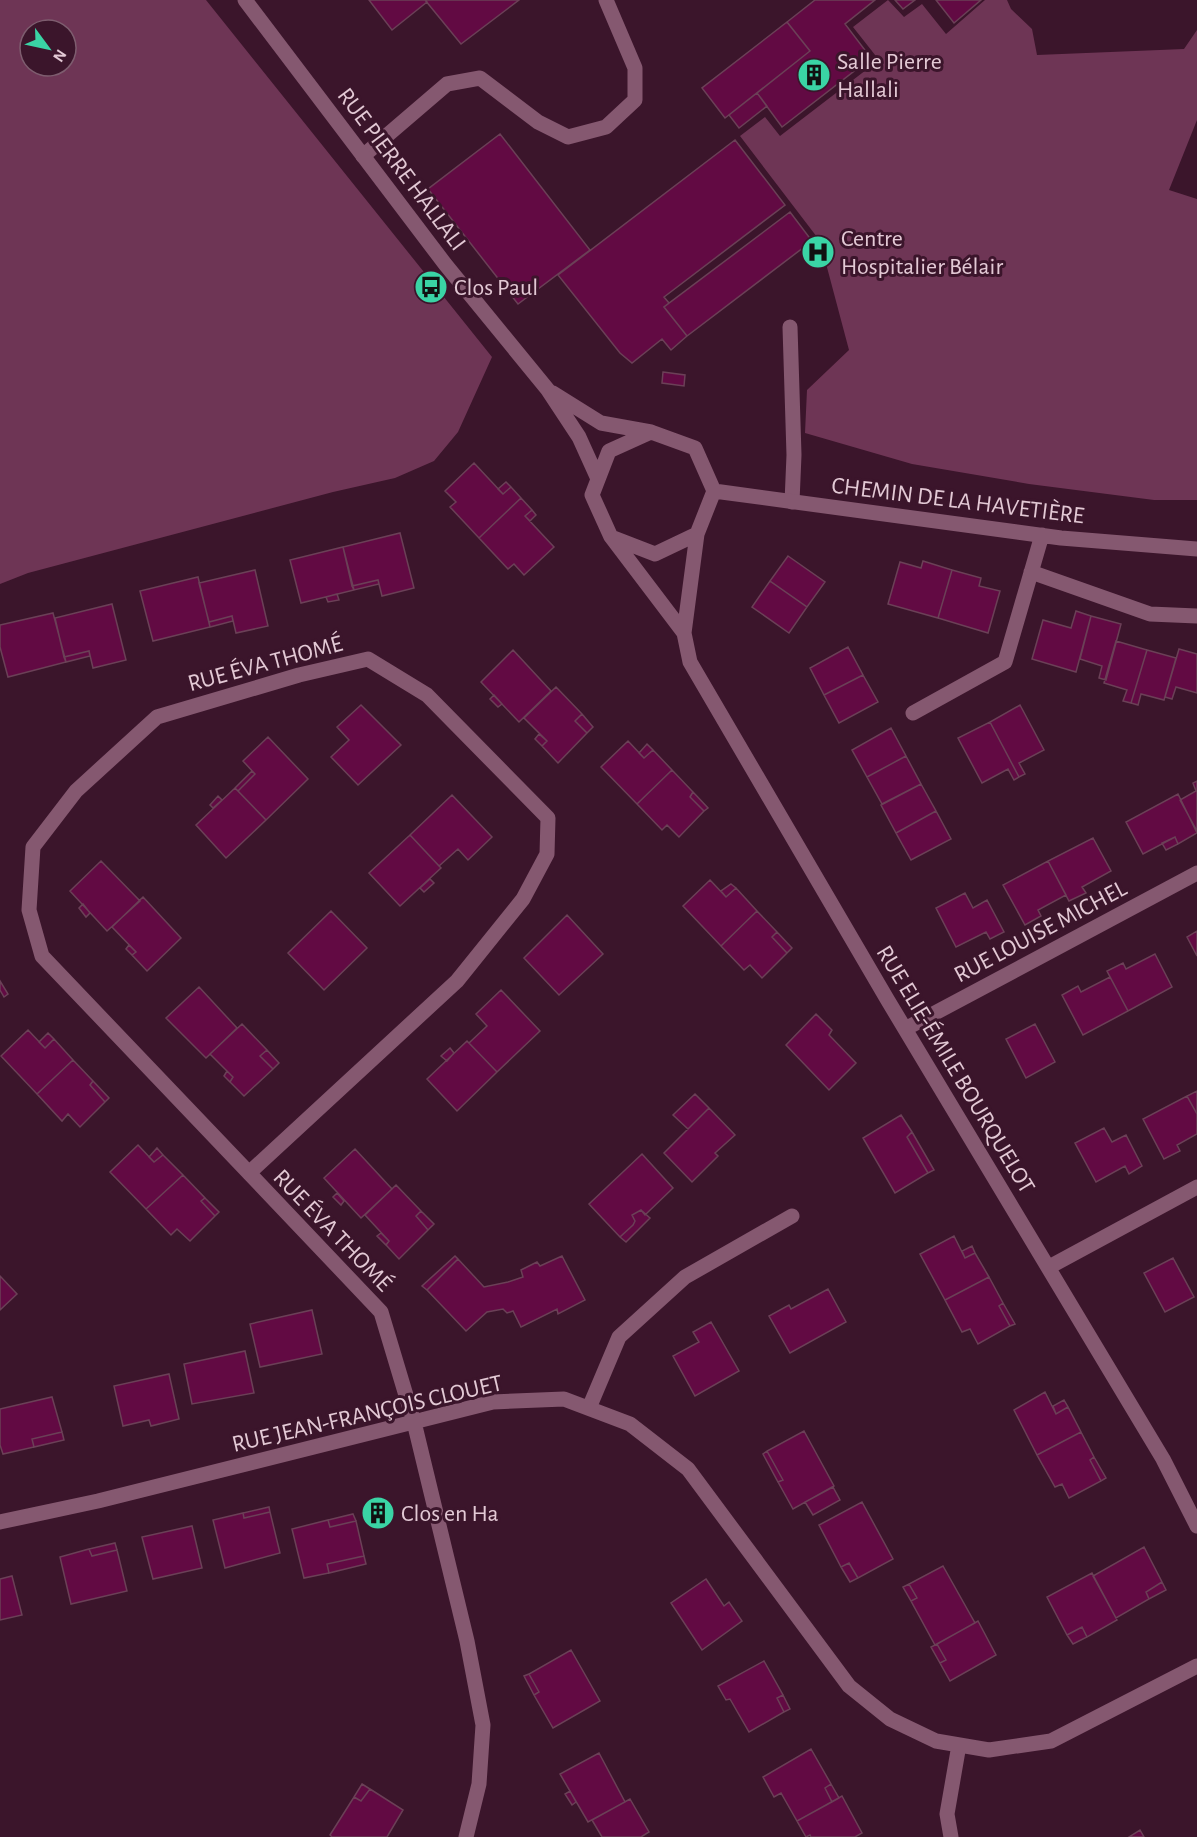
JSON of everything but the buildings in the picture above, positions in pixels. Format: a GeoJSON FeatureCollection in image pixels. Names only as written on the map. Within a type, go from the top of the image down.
{"type":"FeatureCollection","features":[{"type":"Feature","properties":{"kind":"street","name":"RUE PIERRE HALLALI"},"geometry":{"type":"LineString","coordinates":[[245,0],[446,264],[548,390],[579,437],[598,479]]}},
{"type":"Feature","properties":{"kind":"street"},"geometry":{"type":"LineString","coordinates":[[363,156],[447,84],[480,78],[538,122],[568,137],[606,127],[634,100],[635,68],[606,0]]}},
{"type":"Feature","properties":{"kind":"street"},"geometry":{"type":"LineString","coordinates":[[790,327],[794,454],[792,501]]}},
{"type":"Feature","properties":{"kind":"street","name":"RUE PIERRE HALLALI"},"geometry":{"type":"LineString","coordinates":[[548,390],[601,423],[651,432]]}},
{"type":"Feature","properties":{"kind":"street"},"geometry":{"type":"LineString","coordinates":[[651,432],[694,448],[714,491],[697,534],[655,554],[611,537],[592,495],[609,451],[651,432]]}},
{"type":"Feature","properties":{"kind":"street","name":"CHEMIN DE LA HAVETIÈRE"},"geometry":{"type":"LineString","coordinates":[[714,491],[1061,538],[1197,549]]}},
{"type":"Feature","properties":{"kind":"street","name":"RUE ELIE-ÉMILE BOURQUELOT"},"geometry":{"type":"LineString","coordinates":[[697,534],[684,633],[690,662],[905,1029],[1163,1459],[1192,1501],[1197,1526]]}},
{"type":"Feature","properties":{"kind":"street"},"geometry":{"type":"LineString","coordinates":[[913,713],[1005,662],[1042,535]]}},
{"type":"Feature","properties":{"kind":"street","name":"RUE ELIE-ÉMILE BOURQUELOT"},"geometry":{"type":"LineString","coordinates":[[611,537],[684,633]]}},
{"type":"Feature","properties":{"kind":"street"},"geometry":{"type":"LineString","coordinates":[[1031,572],[1150,614],[1197,616]]}},
{"type":"Feature","properties":{"kind":"street","name":"RUE ÉVA THOMÉ"},"geometry":{"type":"LineString","coordinates":[[249,1173],[456,981],[523,899],[547,854],[548,818],[427,695],[368,659],[298,675],[157,717],[76,791],[33,847],[28,910],[42,956],[381,1312],[414,1422],[467,1641],[483,1725],[479,1784],[466,1837]]}},
{"type":"Feature","properties":{"kind":"street","name":"RUE LOUISE MICHEL"},"geometry":{"type":"LineString","coordinates":[[905,1029],[1197,873]]}},
{"type":"Feature","properties":{"kind":"street"},"geometry":{"type":"LineString","coordinates":[[1049,1267],[1197,1187]]}},
{"type":"Feature","properties":{"kind":"street"},"geometry":{"type":"LineString","coordinates":[[589,1408],[619,1337],[685,1277],[792,1216]]}},
{"type":"Feature","properties":{"kind":"street","name":"RUE JEAN-FRANÇOIS CLOUET"},"geometry":{"type":"LineString","coordinates":[[0,1522],[98,1501],[493,1402],[564,1399],[630,1424],[688,1469],[849,1686],[890,1719],[936,1742],[989,1750],[1051,1741],[1197,1666]]}},
{"type":"Feature","properties":{"kind":"street"},"geometry":{"type":"LineString","coordinates":[[951,1837],[947,1814],[958,1745]]}},
{"type":"Feature","properties":{"kind":"shaded area"},"geometry":{"type":"Polygon","coordinates":[[[0,0],[206,0],[492,357],[458,432],[434,461],[395,478],[333,492],[28,573],[0,584],[0,0]]]}},
{"type":"Feature","properties":{"kind":"shaded area"},"geometry":{"type":"Polygon","coordinates":[[[888,0],[904,17],[922,4],[946,34],[985,0],[1007,0],[1011,9],[1032,29],[1037,55],[1184,49],[1197,30],[1197,120],[1169,190],[1197,199],[1197,500],[1154,500],[1029,484],[912,464],[805,433],[807,390],[849,350],[820,241],[740,136],[765,117],[780,136],[879,60],[853,27],[888,0]]]}},
{"type":"Feature","properties":{"kind":"place","name":"Salle Pierre Hallali"},"geometry":{"type":"Point","coordinates":[814,75]}},
{"type":"Feature","properties":{"kind":"place","name":"Centre Hospitalier Bélair"},"geometry":{"type":"Point","coordinates":[818,252]}},
{"type":"Feature","properties":{"kind":"place","name":"Clos Paul"},"geometry":{"type":"Point","coordinates":[431,287]}},
{"type":"Feature","properties":{"kind":"place","name":"Clos en Ha"},"geometry":{"type":"Point","coordinates":[378,1513]}}]}
